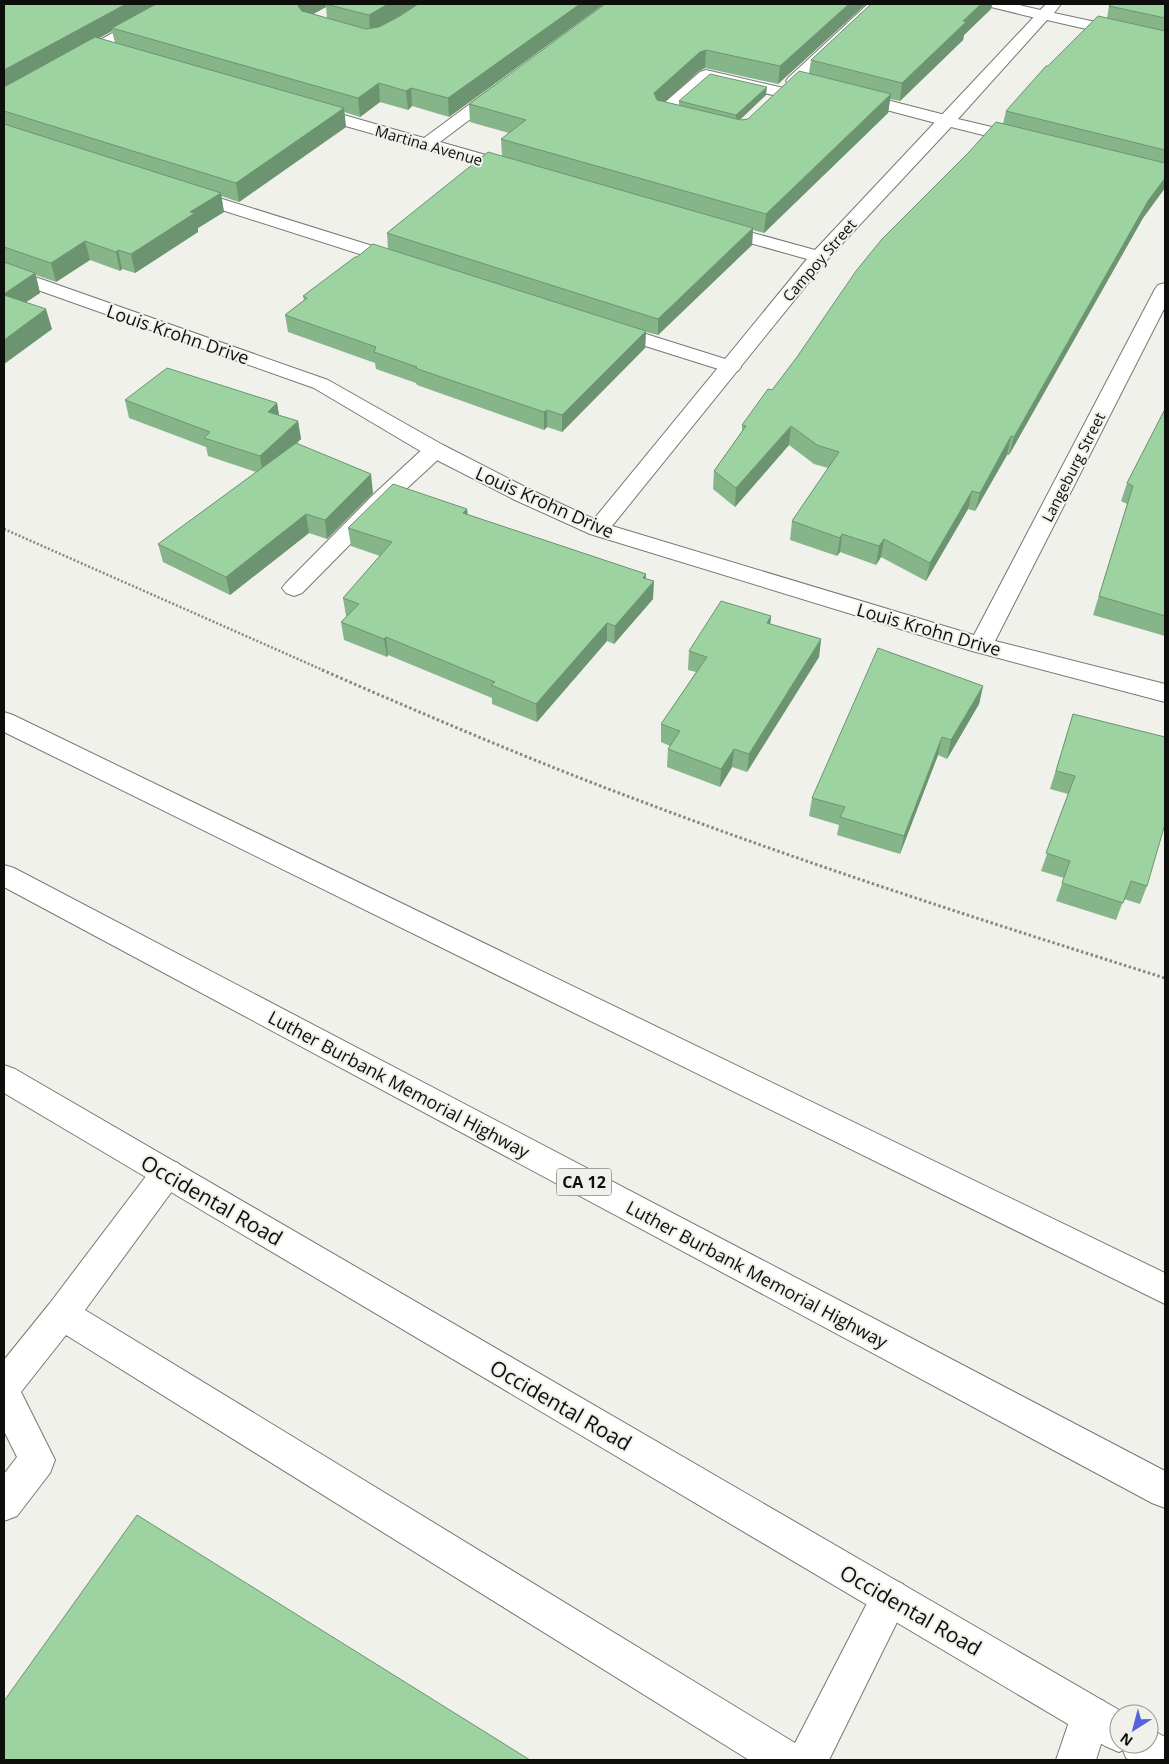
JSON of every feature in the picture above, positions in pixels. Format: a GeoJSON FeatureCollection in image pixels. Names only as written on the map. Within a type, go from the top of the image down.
{"type":"FeatureCollection","features":[{"type":"Feature","properties":{"kind":"main road"},"geometry":{"type":"LineString","coordinates":[[63,67],[176,4]]}},
{"type":"Feature","properties":{"kind":"main road"},"geometry":{"type":"LineString","coordinates":[[767,105],[877,4]]}},
{"type":"Feature","properties":{"kind":"main road"},"geometry":{"type":"LineString","coordinates":[[996,4],[1049,9],[1165,42]]}},
{"type":"Feature","properties":{"kind":"main road","name":"Campoy Street"},"geometry":{"type":"LineString","coordinates":[[598,529],[819,257],[1049,9]]}},
{"type":"Feature","properties":{"kind":"main road"},"geometry":{"type":"LineString","coordinates":[[97,48],[122,56]]}},
{"type":"Feature","properties":{"kind":"main road"},"geometry":{"type":"LineString","coordinates":[[701,123],[663,114],[706,75],[782,92]]}},
{"type":"Feature","properties":{"kind":"main road"},"geometry":{"type":"LineString","coordinates":[[426,144],[513,80]]}},
{"type":"Feature","properties":{"kind":"main road"},"geometry":{"type":"LineString","coordinates":[[794,81],[1044,144]]}},
{"type":"Feature","properties":{"kind":"main road","name":"Martina Avenue"},"geometry":{"type":"LineString","coordinates":[[293,105],[530,174]]}},
{"type":"Feature","properties":{"kind":"main road"},"geometry":{"type":"LineString","coordinates":[[174,188],[419,267]]}},
{"type":"Feature","properties":{"kind":"main road"},"geometry":{"type":"LineString","coordinates":[[701,223],[819,257]]}},
{"type":"Feature","properties":{"kind":"main road","name":"Louis Krohn Drive"},"geometry":{"type":"LineString","coordinates":[[4,272],[321,384],[435,450],[523,495],[598,529],[981,645],[1165,693]]}},
{"type":"Feature","properties":{"kind":"main road","name":"Langeburg Street"},"geometry":{"type":"LineString","coordinates":[[981,645],[1165,289]]}},
{"type":"Feature","properties":{"kind":"main road"},"geometry":{"type":"LineString","coordinates":[[598,325],[730,367]]}},
{"type":"Feature","properties":{"kind":"main road"},"geometry":{"type":"LineString","coordinates":[[294,588],[382,499],[435,450]]}},
{"type":"Feature","properties":{"kind":"main road"},"geometry":{"type":"LineString","coordinates":[[4,721],[1165,1289]]}},
{"type":"Feature","properties":{"kind":"main road","name":"Luther Burbank Memorial Highway"},"geometry":{"type":"LineString","coordinates":[[4,875],[1165,1490]]}},
{"type":"Feature","properties":{"kind":"main road","name":"Occidental Road"},"geometry":{"type":"LineString","coordinates":[[4,1078],[1104,1724]]}},
{"type":"Feature","properties":{"kind":"main road"},"geometry":{"type":"LineString","coordinates":[[4,1386],[62,1314],[167,1173]]}},
{"type":"Feature","properties":{"kind":"main road"},"geometry":{"type":"LineString","coordinates":[[62,1314],[784,1760]]}},
{"type":"Feature","properties":{"kind":"main road"},"geometry":{"type":"LineString","coordinates":[[4,1395],[37,1460],[4,1503]]}},
{"type":"Feature","properties":{"kind":"main road"},"geometry":{"type":"LineString","coordinates":[[808,1760],[890,1597]]}},
{"type":"Feature","properties":{"kind":"main road"},"geometry":{"type":"LineString","coordinates":[[1076,1760],[1104,1724]]}},
{"type":"Feature","properties":{"kind":"path"},"geometry":{"type":"LineString","coordinates":[[4,529],[393,701],[643,802],[953,911],[1165,978]]}},
{"type":"Feature","properties":{"kind":"building"},"geometry":{"type":"Polygon","coordinates":[[[4,4],[126,4],[4,70],[4,4]]]}},
{"type":"Feature","properties":{"kind":"building"},"geometry":{"type":"Polygon","coordinates":[[[156,4],[300,4],[298,6],[302,11],[366,29],[379,27],[418,4],[580,4],[448,98],[411,88],[406,91],[379,83],[358,98],[112,28],[156,4]]]}},
{"type":"Feature","properties":{"kind":"building"},"geometry":{"type":"Polygon","coordinates":[[[325,4],[388,4],[369,15],[325,4]]]}},
{"type":"Feature","properties":{"kind":"building"},"geometry":{"type":"Polygon","coordinates":[[[605,4],[849,4],[780,66],[706,50],[700,52],[654,93],[657,100],[741,120],[748,119],[799,71],[891,94],[766,214],[501,139],[526,120],[469,104],[605,4]]]}},
{"type":"Feature","properties":{"kind":"building"},"geometry":{"type":"Polygon","coordinates":[[[871,4],[981,4],[963,21],[966,22],[902,83],[811,60],[871,4]]]}},
{"type":"Feature","properties":{"kind":"building"},"geometry":{"type":"Polygon","coordinates":[[[1112,4],[1165,4],[1165,18],[1109,6],[1112,4]]]}},
{"type":"Feature","properties":{"kind":"building"},"geometry":{"type":"Polygon","coordinates":[[[1098,16],[1165,31],[1165,150],[1006,111],[1046,66],[1098,16]]]}},
{"type":"Feature","properties":{"kind":"building"},"geometry":{"type":"Polygon","coordinates":[[[95,37],[344,108],[236,183],[4,111],[4,87],[95,37]]]}},
{"type":"Feature","properties":{"kind":"building"},"geometry":{"type":"Polygon","coordinates":[[[710,74],[767,87],[736,115],[679,101],[710,74]]]}},
{"type":"Feature","properties":{"kind":"building"},"geometry":{"type":"Polygon","coordinates":[[[996,122],[1165,163],[1165,178],[1148,201],[1014,437],[1011,436],[980,493],[972,491],[930,563],[884,539],[879,546],[842,534],[840,538],[792,521],[839,452],[817,445],[791,426],[736,488],[714,471],[746,426],[742,425],[768,389],[772,390],[797,357],[856,271],[882,239],[969,152],[996,122]]]}},
{"type":"Feature","properties":{"kind":"building"},"geometry":{"type":"Polygon","coordinates":[[[4,124],[221,193],[190,212],[195,213],[131,254],[118,250],[116,252],[85,241],[51,263],[4,247],[4,124]]]}},
{"type":"Feature","properties":{"kind":"building"},"geometry":{"type":"Polygon","coordinates":[[[488,152],[753,228],[658,319],[387,233],[488,152]]]}},
{"type":"Feature","properties":{"kind":"building"},"geometry":{"type":"Polygon","coordinates":[[[373,244],[646,331],[562,415],[547,410],[544,412],[415,368],[417,367],[374,352],[376,347],[285,315],[307,298],[303,296],[373,244]]]}},
{"type":"Feature","properties":{"kind":"building"},"geometry":{"type":"Polygon","coordinates":[[[4,262],[35,273],[4,294],[4,262]]]}},
{"type":"Feature","properties":{"kind":"building"},"geometry":{"type":"Polygon","coordinates":[[[4,295],[46,309],[4,340],[4,295]]]}},
{"type":"Feature","properties":{"kind":"building"},"geometry":{"type":"Polygon","coordinates":[[[167,368],[277,403],[268,412],[298,421],[260,456],[204,438],[210,432],[125,400],[167,368]]]}},
{"type":"Feature","properties":{"kind":"building"},"geometry":{"type":"Polygon","coordinates":[[[1165,409],[1165,616],[1099,596],[1133,486],[1127,483],[1165,409]]]}},
{"type":"Feature","properties":{"kind":"building"},"geometry":{"type":"Polygon","coordinates":[[[296,443],[371,474],[325,520],[306,514],[226,577],[158,544],[296,443]]]}},
{"type":"Feature","properties":{"kind":"building"},"geometry":{"type":"Polygon","coordinates":[[[393,484],[467,509],[463,513],[646,574],[643,578],[654,581],[615,626],[607,623],[536,704],[491,685],[495,682],[386,637],[384,639],[341,622],[359,604],[343,598],[392,542],[348,528],[393,484]]]}},
{"type":"Feature","properties":{"kind":"building"},"geometry":{"type":"Polygon","coordinates":[[[721,601],[771,616],[767,623],[821,639],[749,754],[734,749],[721,769],[668,749],[680,731],[661,724],[707,657],[689,651],[721,601]]]}},
{"type":"Feature","properties":{"kind":"building"},"geometry":{"type":"Polygon","coordinates":[[[878,648],[983,686],[951,740],[942,737],[904,836],[840,817],[845,807],[812,798],[878,648]]]}},
{"type":"Feature","properties":{"kind":"building"},"geometry":{"type":"Polygon","coordinates":[[[1073,714],[1165,737],[1165,824],[1147,886],[1131,881],[1123,903],[1062,883],[1070,861],[1046,853],[1075,776],[1056,771],[1073,714]]]}},
{"type":"Feature","properties":{"kind":"building"},"geometry":{"type":"Polygon","coordinates":[[[137,1515],[530,1760],[4,1760],[4,1701],[137,1515]]]}}]}
